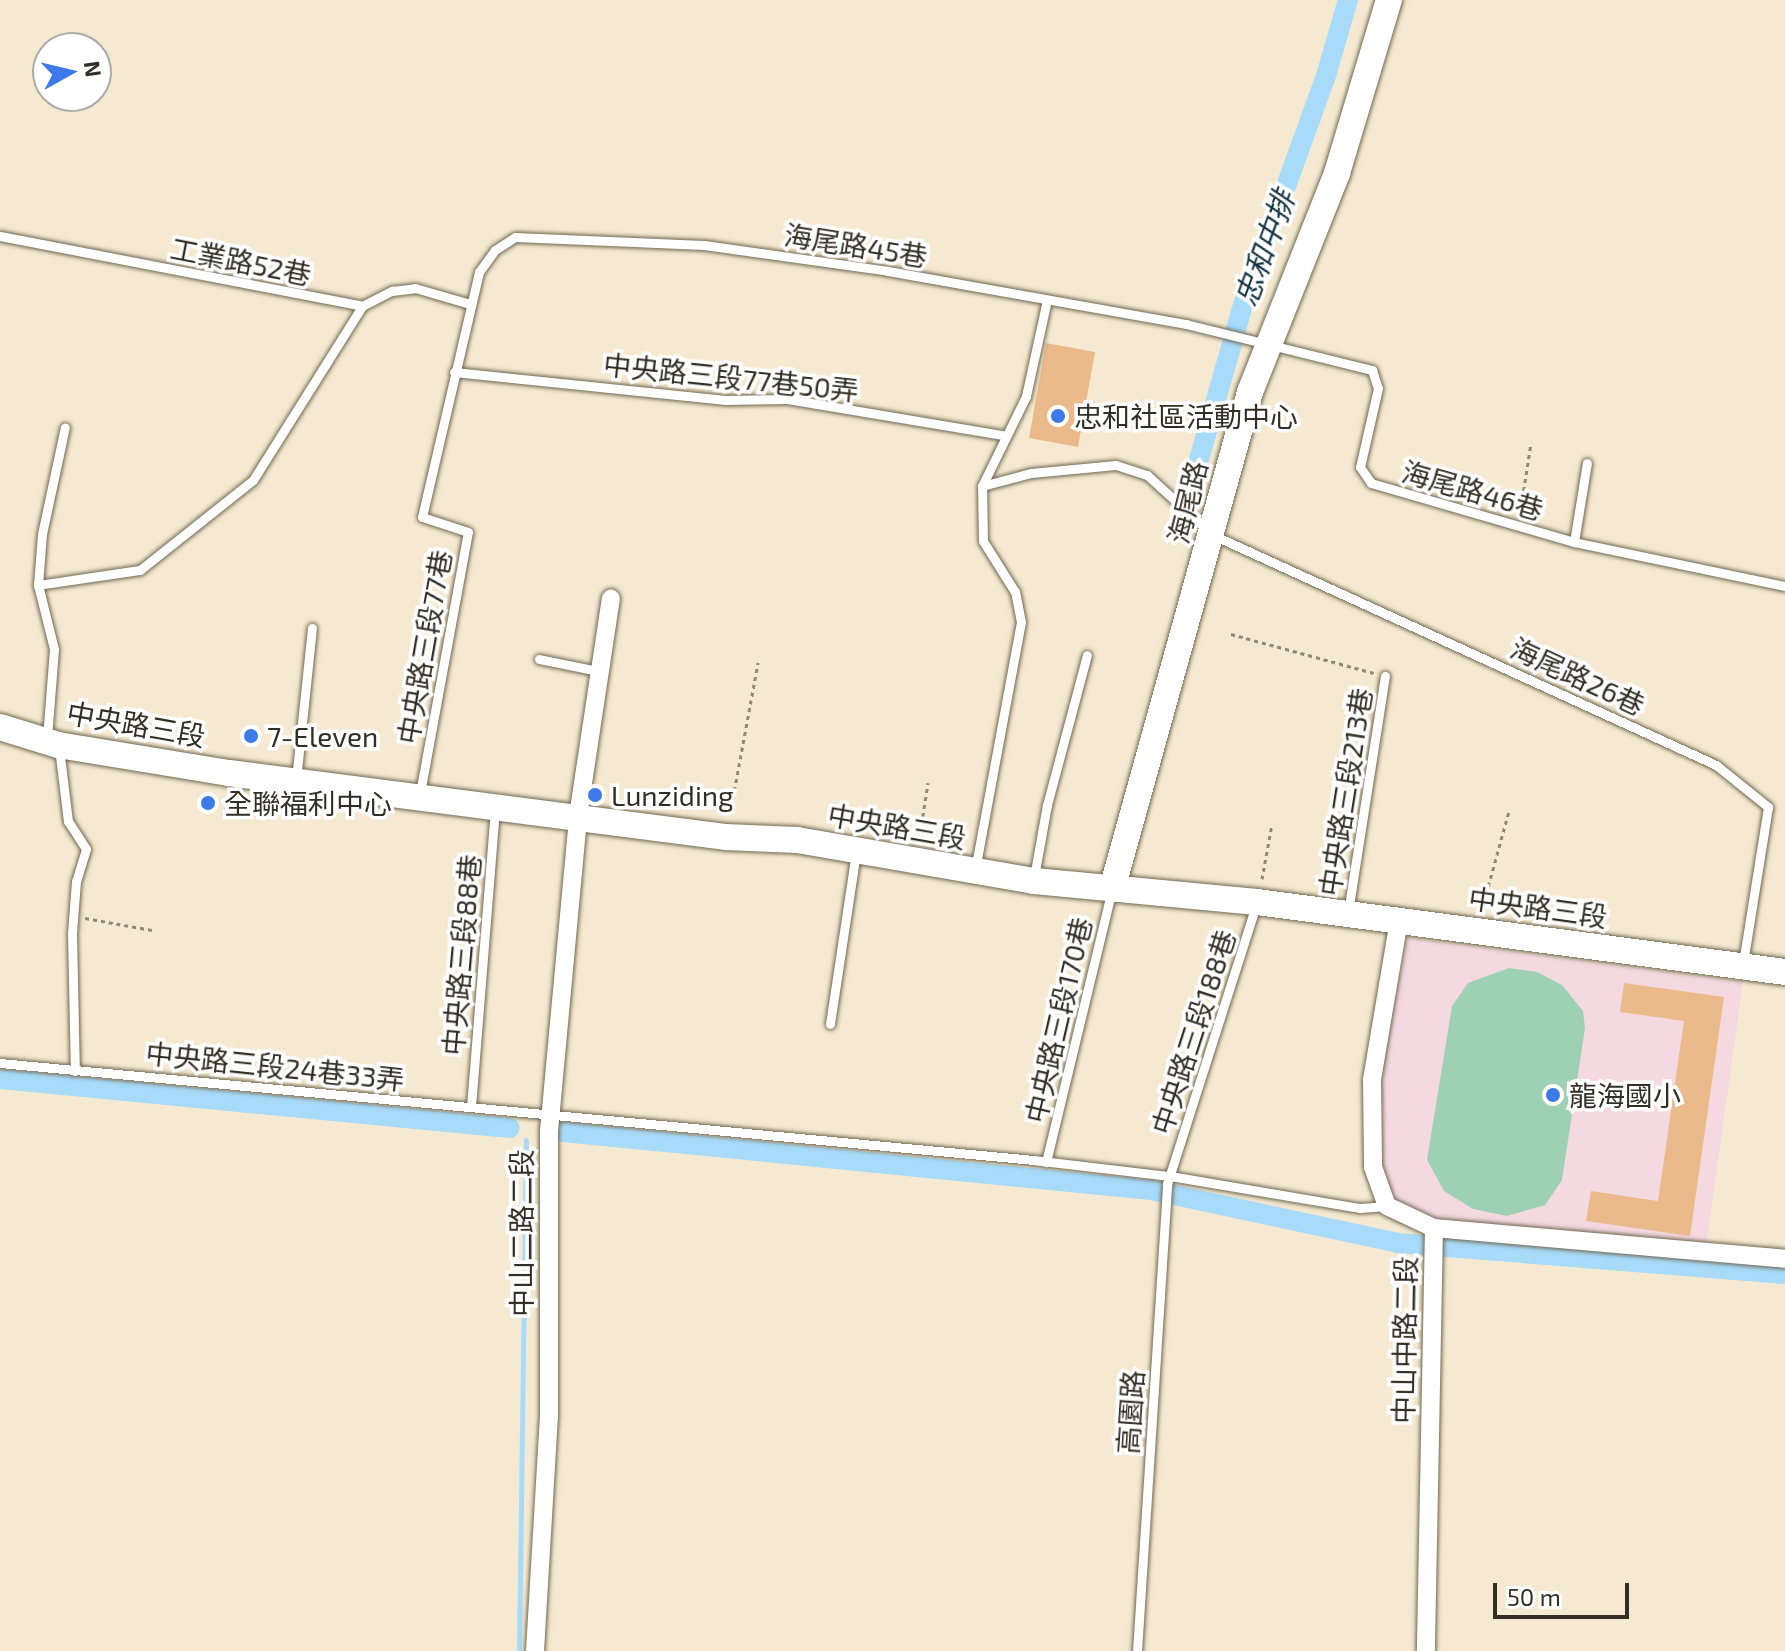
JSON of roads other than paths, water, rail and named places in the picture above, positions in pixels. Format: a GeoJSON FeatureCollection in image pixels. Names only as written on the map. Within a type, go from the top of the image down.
{"type":"FeatureCollection","features":[{"type":"Feature","properties":{"kind":"street","name":"海尾路"},"geometry":{"type":"LineString","coordinates":[[1112,889],[1213,535],[1257,344],[1337,173],[1389,0]]}},
{"type":"Feature","properties":{"kind":"street","name":"中山二路二段"},"geometry":{"type":"LineString","coordinates":[[535,1651],[549,1417],[551,1116],[578,816],[611,598]]}},
{"type":"Feature","properties":{"kind":"street","name":"中央路三段"},"geometry":{"type":"LineString","coordinates":[[0,727],[52,742],[419,797],[725,837],[797,840],[1034,881],[1257,902],[1785,972]]}},
{"type":"Feature","properties":{"kind":"street"},"geometry":{"type":"LineString","coordinates":[[1387,1206],[1373,1167],[1372,1080],[1399,920]]}},
{"type":"Feature","properties":{"kind":"street","name":"中山中路二段"},"geometry":{"type":"LineString","coordinates":[[1387,1206],[1434,1243],[1426,1651]]}},
{"type":"Feature","properties":{"kind":"street"},"geometry":{"type":"LineString","coordinates":[[1434,1243],[1785,1259]]}},
{"type":"Feature","properties":{"kind":"lane","name":"工業路52巷"},"geometry":{"type":"LineString","coordinates":[[0,236],[362,306]]}},
{"type":"Feature","properties":{"kind":"lane","name":"海尾路45巷"},"geometry":{"type":"LineString","coordinates":[[470,304],[479,272],[495,250],[515,237],[704,245],[1047,300],[1226,335],[1257,344]]}},
{"type":"Feature","properties":{"kind":"lane"},"geometry":{"type":"LineString","coordinates":[[38,585],[140,570],[253,480],[362,306],[392,291],[415,288],[470,304]]}},
{"type":"Feature","properties":{"kind":"lane"},"geometry":{"type":"LineString","coordinates":[[975,872],[1021,622],[1015,592],[983,541],[982,486],[1003,435],[1026,396],[1047,300]]}},
{"type":"Feature","properties":{"kind":"lane","name":"中央路三段77巷"},"geometry":{"type":"LineString","coordinates":[[419,797],[468,532],[422,517],[470,304]]}},
{"type":"Feature","properties":{"kind":"lane","name":"海尾路46巷"},"geometry":{"type":"LineString","coordinates":[[1257,344],[1376,376],[1378,388],[1360,467],[1371,483],[1574,542],[1785,586]]}},
{"type":"Feature","properties":{"kind":"lane","name":"中央路三段77巷50弄"},"geometry":{"type":"LineString","coordinates":[[454,372],[726,400],[787,399],[1003,435]]}},
{"type":"Feature","properties":{"kind":"lane"},"geometry":{"type":"LineString","coordinates":[[65,427],[42,534],[38,585],[54,649],[52,742],[68,821],[86,849],[73,916],[75,1071]]}},
{"type":"Feature","properties":{"kind":"lane"},"geometry":{"type":"LineString","coordinates":[[1574,542],[1587,463]]}},
{"type":"Feature","properties":{"kind":"lane"},"geometry":{"type":"LineString","coordinates":[[982,486],[1031,473],[1116,465],[1147,475],[1213,535]]}},
{"type":"Feature","properties":{"kind":"lane","name":"海尾路26巷"},"geometry":{"type":"LineString","coordinates":[[1213,535],[1617,718],[1716,765],[1738,781],[1768,807],[1743,965]]}},
{"type":"Feature","properties":{"kind":"lane"},"geometry":{"type":"LineString","coordinates":[[296,780],[312,628]]}},
{"type":"Feature","properties":{"kind":"lane"},"geometry":{"type":"LineString","coordinates":[[1034,881],[1047,805],[1087,655]]}},
{"type":"Feature","properties":{"kind":"lane"},"geometry":{"type":"LineString","coordinates":[[539,659],[598,671]]}},
{"type":"Feature","properties":{"kind":"lane","name":"中央路三段213巷"},"geometry":{"type":"LineString","coordinates":[[1348,915],[1385,676]]}},
{"type":"Feature","properties":{"kind":"lane","name":"中央路三段88巷"},"geometry":{"type":"LineString","coordinates":[[471,1107],[495,806]]}},
{"type":"Feature","properties":{"kind":"lane"},"geometry":{"type":"LineString","coordinates":[[830,1024],[856,852]]}},
{"type":"Feature","properties":{"kind":"lane","name":"中央路三段170巷"},"geometry":{"type":"LineString","coordinates":[[1046,1162],[1112,889]]}},
{"type":"Feature","properties":{"kind":"lane","name":"中央路三段188巷"},"geometry":{"type":"LineString","coordinates":[[1169,1180],[1257,902]]}},
{"type":"Feature","properties":{"kind":"lane","name":"中央路三段24巷33弄"},"geometry":{"type":"LineString","coordinates":[[0,1063],[1046,1162],[1360,1208],[1387,1206]]}},
{"type":"Feature","properties":{"kind":"lane","name":"高園路"},"geometry":{"type":"LineString","coordinates":[[1137,1651],[1169,1180]]}},
{"type":"Feature","properties":{"kind":"waterway","name":"忠和中排"},"geometry":{"type":"LineString","coordinates":[[1188,498],[1243,305],[1325,79],[1348,0]]}},
{"type":"Feature","properties":{"kind":"waterway"},"geometry":{"type":"LineString","coordinates":[[0,1079],[510,1128]]}},
{"type":"Feature","properties":{"kind":"waterway"},"geometry":{"type":"LineString","coordinates":[[563,1132],[1151,1190],[1398,1243],[1785,1274]]}},
{"type":"Feature","properties":{"kind":"waterway"},"geometry":{"type":"LineString","coordinates":[[519,1651],[526,1140]]}},
{"type":"Feature","properties":{"kind":"place","name":"忠和社區活動中心"},"geometry":{"type":"Point","coordinates":[1058,416]}},
{"type":"Feature","properties":{"kind":"place","name":"7-Eleven"},"geometry":{"type":"Point","coordinates":[251,736]}},
{"type":"Feature","properties":{"kind":"place","name":"Lunziding"},"geometry":{"type":"Point","coordinates":[595,795]}},
{"type":"Feature","properties":{"kind":"place","name":"全聯福利中心"},"geometry":{"type":"Point","coordinates":[208,803]}},
{"type":"Feature","properties":{"kind":"place","name":"龍海國小"},"geometry":{"type":"Point","coordinates":[1553,1095]}}]}
